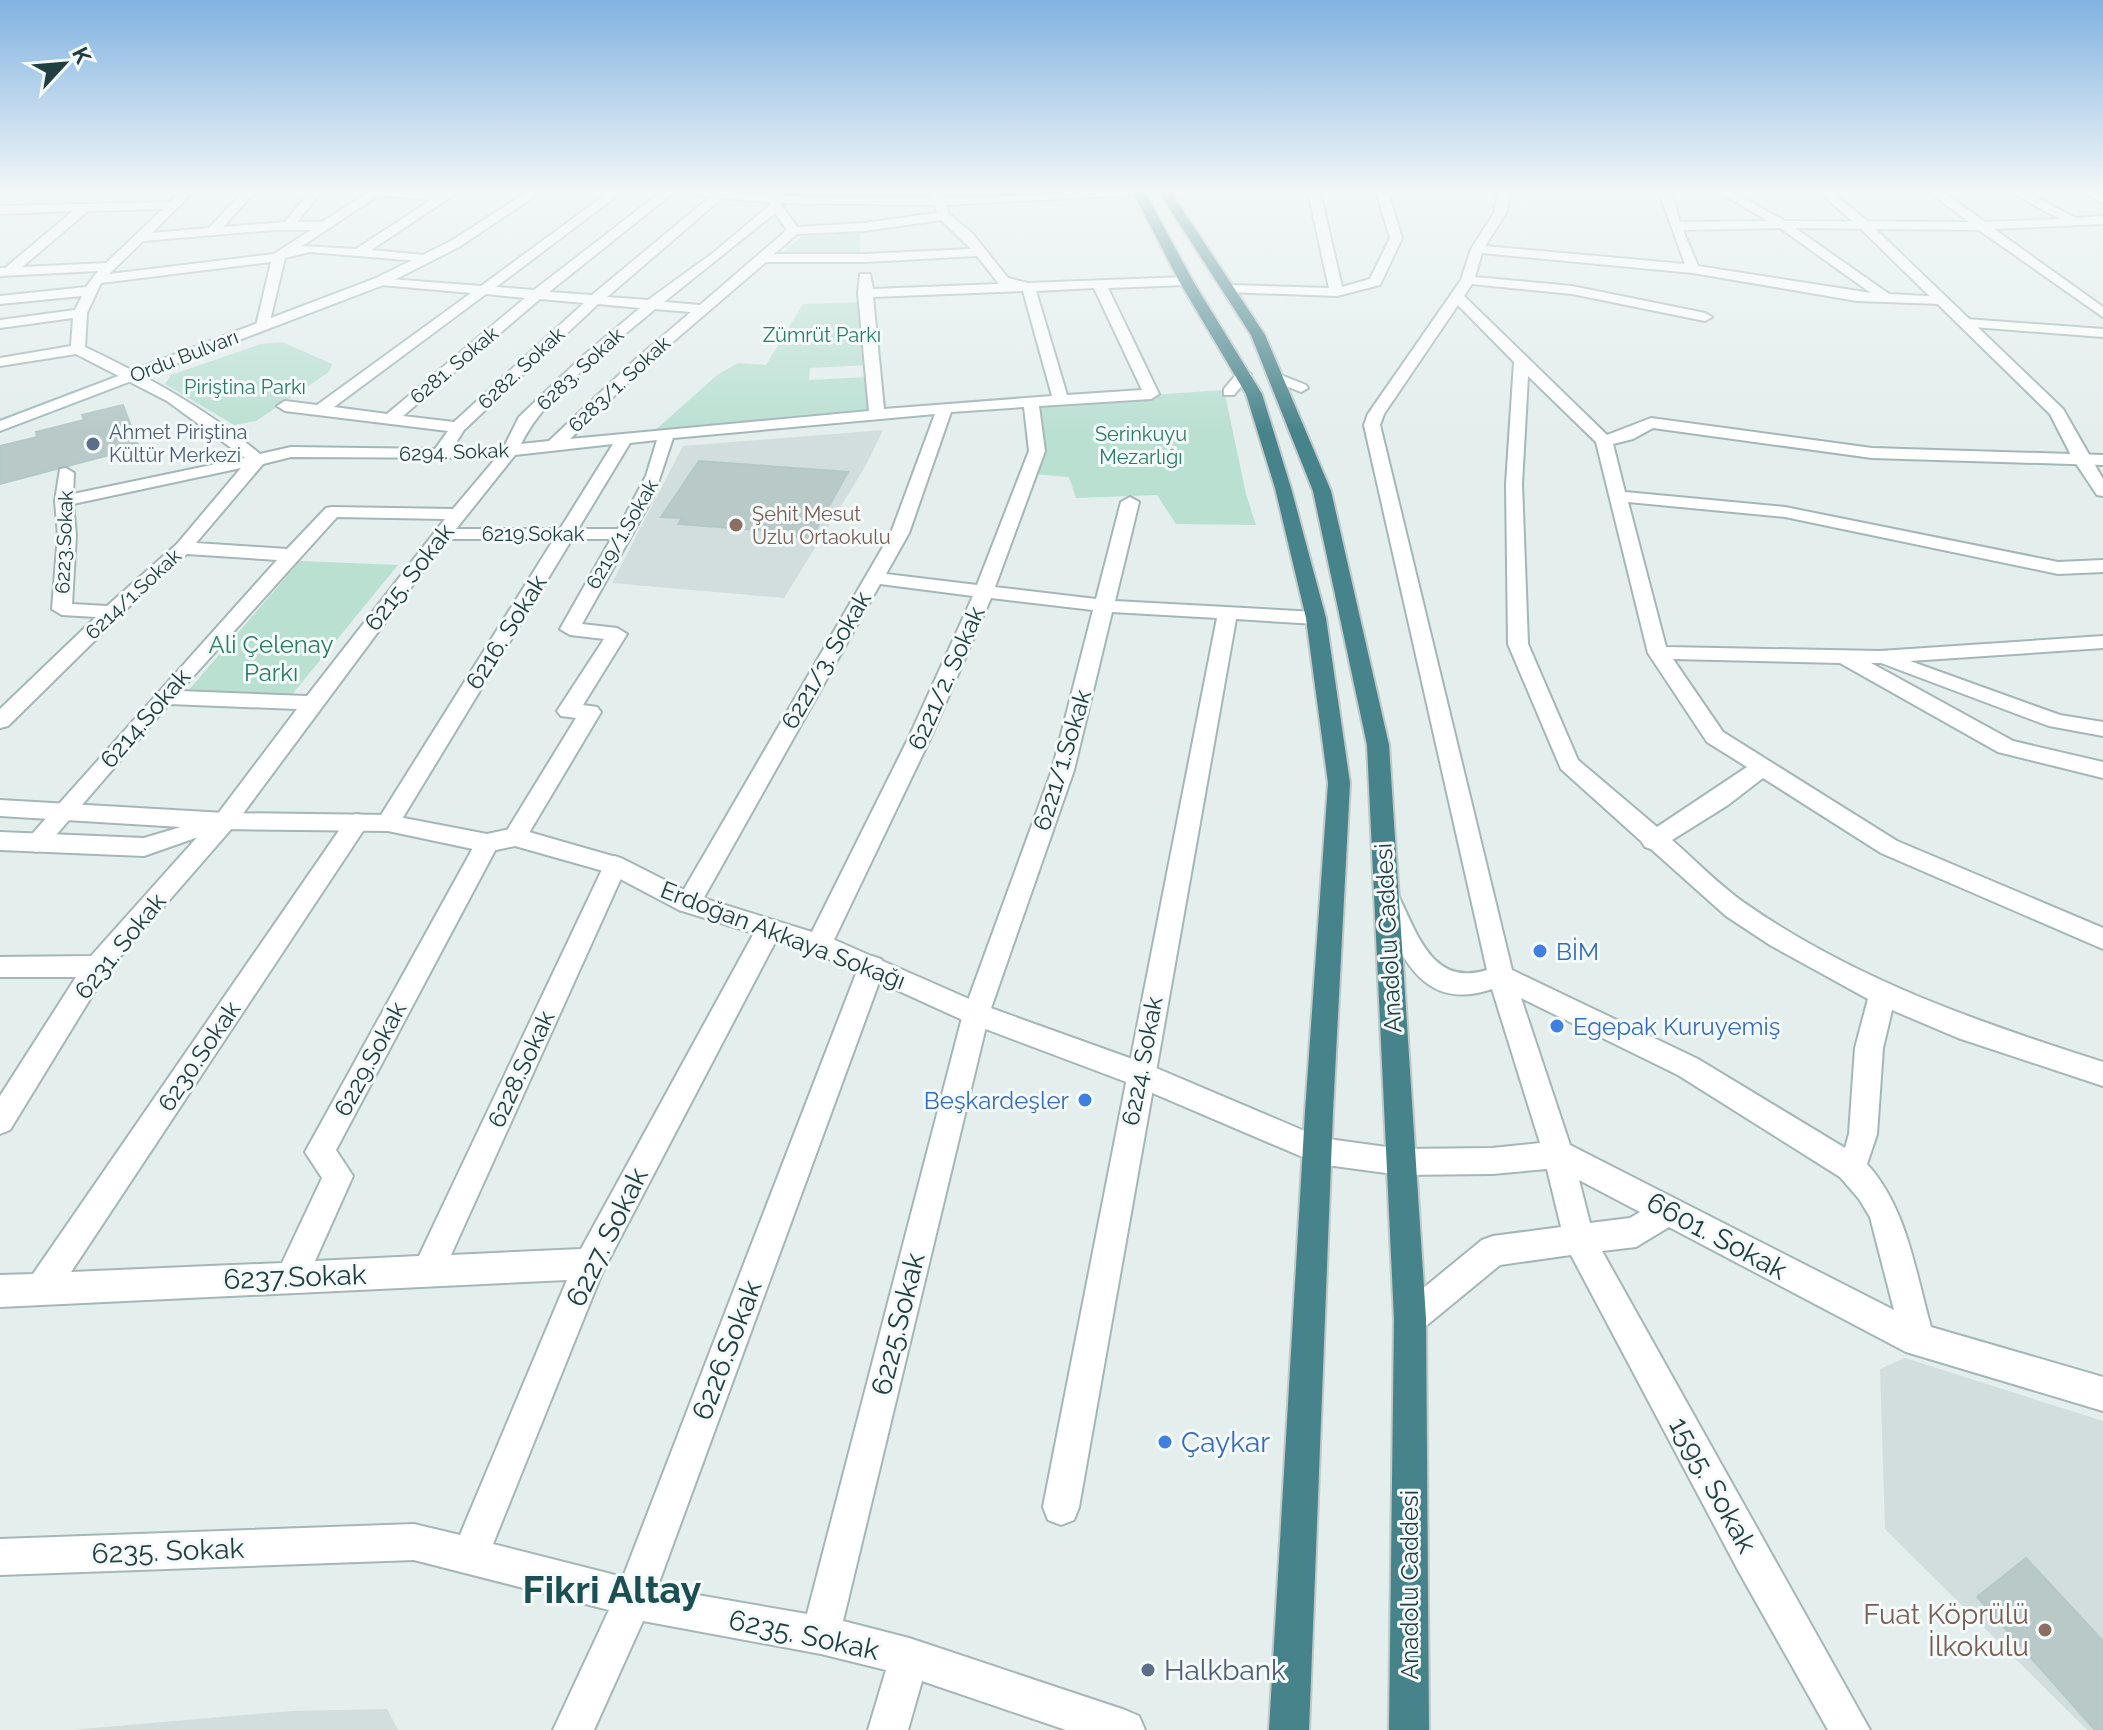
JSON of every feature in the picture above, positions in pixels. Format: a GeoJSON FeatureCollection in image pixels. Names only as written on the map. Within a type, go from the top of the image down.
{"type":"FeatureCollection","features":[{"type":"Feature","properties":{"kind":"highway","name":"Anadolu Caddesi"},"geometry":{"type":"LineString","coordinates":[[1182,273],[1254,394],[1283,488],[1316,618],[1339,783],[1319,1112],[1289,1730]]}},
{"type":"Feature","properties":{"kind":"highway","name":"Anadolu Caddesi"},"geometry":{"type":"LineString","coordinates":[[1220,273],[1258,335],[1322,491],[1378,745],[1410,1319],[1409,1730]]}},
{"type":"Feature","properties":{"kind":"street"},"geometry":{"type":"LineString","coordinates":[[14,273],[97,279]]}},
{"type":"Feature","properties":{"kind":"street"},"geometry":{"type":"LineString","coordinates":[[78,349],[80,313],[103,273]]}},
{"type":"Feature","properties":{"kind":"street"},"geometry":{"type":"LineString","coordinates":[[0,300],[97,279],[149,273]]}},
{"type":"Feature","properties":{"kind":"street"},"geometry":{"type":"LineString","coordinates":[[263,326],[275,273]]}},
{"type":"Feature","properties":{"kind":"street","name":"Ordu Bulvarı"},"geometry":{"type":"LineString","coordinates":[[0,426],[398,273]]}},
{"type":"Feature","properties":{"kind":"street"},"geometry":{"type":"LineString","coordinates":[[322,409],[508,273]]}},
{"type":"Feature","properties":{"kind":"street","name":"6281. Sokak"},"geometry":{"type":"LineString","coordinates":[[390,419],[565,273]]}},
{"type":"Feature","properties":{"kind":"street","name":"6282. Sokak"},"geometry":{"type":"LineString","coordinates":[[440,454],[458,427],[627,273]]}},
{"type":"Feature","properties":{"kind":"street","name":"6283. Sokak"},"geometry":{"type":"LineString","coordinates":[[510,451],[525,420],[589,358],[689,273]]}},
{"type":"Feature","properties":{"kind":"street","name":"6283/1. Sokak"},"geometry":{"type":"LineString","coordinates":[[554,445],[745,273]]}},
{"type":"Feature","properties":{"kind":"street"},"geometry":{"type":"LineString","coordinates":[[865,273],[877,416]]}},
{"type":"Feature","properties":{"kind":"street"},"geometry":{"type":"LineString","coordinates":[[996,273],[1003,281],[1028,287]]}},
{"type":"Feature","properties":{"kind":"street"},"geometry":{"type":"LineString","coordinates":[[1333,273],[1337,292]]}},
{"type":"Feature","properties":{"kind":"street"},"geometry":{"type":"LineString","coordinates":[[1231,289],[1337,292],[1375,282],[1379,273]]}},
{"type":"Feature","properties":{"kind":"street","name":"1595. Sokak"},"geometry":{"type":"LineString","coordinates":[[1468,273],[1462,288],[1376,414],[1372,425],[1501,976],[1558,1154],[1579,1239],[1752,1559],[1850,1730]]}},
{"type":"Feature","properties":{"kind":"street"},"geometry":{"type":"LineString","coordinates":[[1715,273],[1857,297],[1941,300]]}},
{"type":"Feature","properties":{"kind":"street"},"geometry":{"type":"LineString","coordinates":[[1850,273],[1886,298]]}},
{"type":"Feature","properties":{"kind":"street"},"geometry":{"type":"LineString","coordinates":[[1913,273],[2057,412],[2081,459],[2103,491]]}},
{"type":"Feature","properties":{"kind":"street"},"geometry":{"type":"LineString","coordinates":[[2048,273],[2103,313]]}},
{"type":"Feature","properties":{"kind":"street"},"geometry":{"type":"LineString","coordinates":[[381,281],[703,309]]}},
{"type":"Feature","properties":{"kind":"street"},"geometry":{"type":"LineString","coordinates":[[865,293],[1186,281]]}},
{"type":"Feature","properties":{"kind":"street","name":"6294. Sokak"},"geometry":{"type":"LineString","coordinates":[[64,501],[291,452],[440,454],[510,451],[945,408],[1151,394],[1099,284]]}},
{"type":"Feature","properties":{"kind":"street"},"geometry":{"type":"LineString","coordinates":[[1028,287],[1060,399]]}},
{"type":"Feature","properties":{"kind":"street"},"geometry":{"type":"LineString","coordinates":[[1462,288],[1572,290],[1705,317]]}},
{"type":"Feature","properties":{"kind":"street"},"geometry":{"type":"LineString","coordinates":[[1462,288],[1521,361],[1604,441],[1658,653],[1715,737],[1889,847],[2103,939]]}},
{"type":"Feature","properties":{"kind":"street"},"geometry":{"type":"LineString","coordinates":[[0,324],[80,313]]}},
{"type":"Feature","properties":{"kind":"street"},"geometry":{"type":"LineString","coordinates":[[1966,323],[2103,333]]}},
{"type":"Feature","properties":{"kind":"street"},"geometry":{"type":"LineString","coordinates":[[0,362],[78,349],[135,375],[225,431],[257,460]]}},
{"type":"Feature","properties":{"kind":"street"},"geometry":{"type":"LineString","coordinates":[[1521,361],[1514,484],[1518,644],[1569,764],[1653,841],[1735,909],[1779,938],[1882,994],[1968,1030],[2103,1074]]}},
{"type":"Feature","properties":{"kind":"street"},"geometry":{"type":"LineString","coordinates":[[1229,392],[1244,374]]}},
{"type":"Feature","properties":{"kind":"street"},"geometry":{"type":"LineString","coordinates":[[1276,377],[1301,388]]}},
{"type":"Feature","properties":{"kind":"street","name":"6221/2. Sokak"},"geometry":{"type":"LineString","coordinates":[[819,944],[920,737],[984,592],[1037,451],[1031,401]]}},
{"type":"Feature","properties":{"kind":"street"},"geometry":{"type":"LineString","coordinates":[[285,406],[458,427]]}},
{"type":"Feature","properties":{"kind":"street","name":"6221/3. Sokak"},"geometry":{"type":"LineString","coordinates":[[688,903],[900,533],[945,408]]}},
{"type":"Feature","properties":{"kind":"street"},"geometry":{"type":"LineString","coordinates":[[1604,441],[1627,436],[1651,423],[1872,453],[2103,460]]}},
{"type":"Feature","properties":{"kind":"street","name":"6219/1.Sokak"},"geometry":{"type":"LineString","coordinates":[[515,837],[590,712],[568,711],[617,634],[570,629],[592,584],[624,534],[663,460],[666,436]]}},
{"type":"Feature","properties":{"kind":"street","name":"6216. Sokak"},"geometry":{"type":"LineString","coordinates":[[388,823],[624,440]]}},
{"type":"Feature","properties":{"kind":"street","name":"6215. Sokak"},"geometry":{"type":"LineString","coordinates":[[225,821],[442,534],[510,451]]}},
{"type":"Feature","properties":{"kind":"street","name":"6214/1.Sokak"},"geometry":{"type":"LineString","coordinates":[[0,721],[183,548],[257,460]]}},
{"type":"Feature","properties":{"kind":"street","name":"6223.Sokak"},"geometry":{"type":"LineString","coordinates":[[66,473],[64,501],[67,535],[62,609],[112,612]]}},
{"type":"Feature","properties":{"kind":"street"},"geometry":{"type":"LineString","coordinates":[[1616,496],[1785,512],[2058,568],[2103,566]]}},
{"type":"Feature","properties":{"kind":"street","name":"6221/1.Sokak"},"geometry":{"type":"LineString","coordinates":[[976,1014],[1063,770],[1130,502]]}},
{"type":"Feature","properties":{"kind":"street","name":"6214.Sokak"},"geometry":{"type":"LineString","coordinates":[[36,843],[163,697],[332,512],[458,514]]}},
{"type":"Feature","properties":{"kind":"street","name":"6219.Sokak"},"geometry":{"type":"LineString","coordinates":[[442,534],[624,534]]}},
{"type":"Feature","properties":{"kind":"street"},"geometry":{"type":"LineString","coordinates":[[183,548],[292,555]]}},
{"type":"Feature","properties":{"kind":"street"},"geometry":{"type":"LineString","coordinates":[[873,578],[1105,606],[1316,618]]}},
{"type":"Feature","properties":{"kind":"street","name":"6224. Sokak"},"geometry":{"type":"LineString","coordinates":[[1061,1507],[1139,1074],[1227,615]]}},
{"type":"Feature","properties":{"kind":"street"},"geometry":{"type":"LineString","coordinates":[[1658,653],[1880,657],[2103,642]]}},
{"type":"Feature","properties":{"kind":"street"},"geometry":{"type":"LineString","coordinates":[[1845,657],[2006,747],[2103,770]]}},
{"type":"Feature","properties":{"kind":"street"},"geometry":{"type":"LineString","coordinates":[[1880,657],[2057,721],[2103,729]]}},
{"type":"Feature","properties":{"kind":"street"},"geometry":{"type":"LineString","coordinates":[[163,697],[313,703]]}},
{"type":"Feature","properties":{"kind":"street"},"geometry":{"type":"LineString","coordinates":[[1653,841],[1762,767]]}},
{"type":"Feature","properties":{"kind":"street","name":"Erdoğan Akkaya Sokağı"},"geometry":{"type":"LineString","coordinates":[[0,808],[225,821],[388,823],[487,843],[515,837],[615,865],[688,903],[819,944],[976,1014],[1139,1074],[1319,1151]]}},
{"type":"Feature","properties":{"kind":"street","name":"Erdoğan Akkaya Sokağı"},"geometry":{"type":"LineString","coordinates":[[0,841],[144,847],[225,821]]}},
{"type":"Feature","properties":{"kind":"street","name":"6231. Sokak"},"geometry":{"type":"LineString","coordinates":[[0,1121],[97,966],[225,821]]}},
{"type":"Feature","properties":{"kind":"street","name":"6230.Sokak"},"geometry":{"type":"LineString","coordinates":[[41,1289],[357,822]]}},
{"type":"Feature","properties":{"kind":"street","name":"6229.Sokak"},"geometry":{"type":"LineString","coordinates":[[292,1277],[338,1176],[320,1152],[487,843]]}},
{"type":"Feature","properties":{"kind":"street","name":"6228.Sokak"},"geometry":{"type":"LineString","coordinates":[[427,1273],[615,865]]}},
{"type":"Feature","properties":{"kind":"street"},"geometry":{"type":"LineString","coordinates":[[1386,896],[1415,953],[1433,976],[1447,985],[1463,987],[1501,976],[1688,1067],[1850,1167],[1870,1189],[1884,1213],[1918,1340]]}},
{"type":"Feature","properties":{"kind":"street","name":"6227. Sokak"},"geometry":{"type":"LineString","coordinates":[[470,1556],[590,1264],[769,929]]}},
{"type":"Feature","properties":{"kind":"street"},"geometry":{"type":"LineString","coordinates":[[0,967],[97,966]]}},
{"type":"Feature","properties":{"kind":"street","name":"6226.Sokak"},"geometry":{"type":"LineString","coordinates":[[573,1730],[634,1598],[872,966]]}},
{"type":"Feature","properties":{"kind":"street"},"geometry":{"type":"LineString","coordinates":[[1850,1167],[1863,1134],[1869,1048],[1882,994]]}},
{"type":"Feature","properties":{"kind":"street","name":"6225.Sokak"},"geometry":{"type":"LineString","coordinates":[[821,1635],[976,1014]]}},
{"type":"Feature","properties":{"kind":"street"},"geometry":{"type":"LineString","coordinates":[[1319,1151],[1401,1162],[1492,1161],[1558,1154]]}},
{"type":"Feature","properties":{"kind":"street","name":"6601. Sokak"},"geometry":{"type":"LineString","coordinates":[[1558,1154],[1918,1340],[2103,1394]]}},
{"type":"Feature","properties":{"kind":"street"},"geometry":{"type":"LineString","coordinates":[[1410,1319],[1493,1251],[1636,1232],[1668,1210]]}},
{"type":"Feature","properties":{"kind":"street","name":"6237.Sokak"},"geometry":{"type":"LineString","coordinates":[[0,1291],[590,1264]]}},
{"type":"Feature","properties":{"kind":"street","name":"6235. Sokak"},"geometry":{"type":"LineString","coordinates":[[0,1557],[414,1542],[634,1598],[653,1606],[821,1635],[909,1657],[1125,1730]]}},
{"type":"Feature","properties":{"kind":"street"},"geometry":{"type":"LineString","coordinates":[[888,1730],[909,1657]]}},
{"type":"Feature","properties":{"kind":"shaded area","name":"Şehit Mesut Uzlu Ortaokulu"},"geometry":{"type":"Polygon","coordinates":[[[883,430],[865,467],[784,598],[612,583],[683,446],[883,430]]]}},
{"type":"Feature","properties":{"kind":"shaded area","name":"Fuat Köprülü İlkokulu"},"geometry":{"type":"Polygon","coordinates":[[[1905,1358],[2103,1421],[2103,1730],[2087,1730],[1885,1529],[1880,1369],[1905,1358]]]}},
{"type":"Feature","properties":{"kind":"shaded area"},"geometry":{"type":"Polygon","coordinates":[[[387,1709],[398,1730],[71,1730],[292,1711],[387,1709]]]}},
{"type":"Feature","properties":{"kind":"green space","name":"Zümrüt Parkı"},"geometry":{"type":"Polygon","coordinates":[[[862,302],[869,365],[810,368],[809,380],[868,377],[868,414],[650,435],[717,375],[738,363],[766,365],[803,304],[862,302]]]}},
{"type":"Feature","properties":{"kind":"green space","name":"Piriştina Parkı"},"geometry":{"type":"Polygon","coordinates":[[[282,342],[332,364],[329,372],[256,421],[234,425],[165,384],[171,375],[261,344],[282,342]]]}},
{"type":"Feature","properties":{"kind":"green space","name":"Serinkuyu Mezarlığı"},"geometry":{"type":"Polygon","coordinates":[[[1224,390],[1246,494],[1256,525],[1176,524],[1157,495],[1076,498],[1069,477],[1034,474],[1034,403],[1224,390]]]}},
{"type":"Feature","properties":{"kind":"green space","name":"Ali Çelenay Parkı"},"geometry":{"type":"Polygon","coordinates":[[[300,561],[398,565],[290,697],[187,692],[300,561]]]}},
{"type":"Feature","properties":{"kind":"building","name":"Ahmet Piriştina Kültür Merkezi"},"geometry":{"type":"Polygon","coordinates":[[[123,405],[139,447],[0,484],[0,446],[37,437],[36,432],[84,420],[82,415],[123,405]]]}},
{"type":"Feature","properties":{"kind":"building","name":"Şehit Mesut Uzlu Ortaokulu"},"geometry":{"type":"Polygon","coordinates":[[[699,461],[848,472],[811,538],[782,535],[784,532],[678,524],[682,518],[661,517],[699,461]]]}},
{"type":"Feature","properties":{"kind":"building","name":"Fuat Köprülü İlkokulu"},"geometry":{"type":"Polygon","coordinates":[[[2026,1558],[2103,1641],[2103,1730],[2095,1730],[1977,1597],[2026,1558]]]}},
{"type":"Feature","properties":{"kind":"place","name":"Ahmet Piriştina Kültür Merkezi"},"geometry":{"type":"Point","coordinates":[93,444]}},
{"type":"Feature","properties":{"kind":"place","name":"Şehit Mesut Uzlu Ortaokulu"},"geometry":{"type":"Point","coordinates":[736,525]}},
{"type":"Feature","properties":{"kind":"place","name":"BİM"},"geometry":{"type":"Point","coordinates":[1540,951]}},
{"type":"Feature","properties":{"kind":"place","name":"Egepak Kuruyemiş"},"geometry":{"type":"Point","coordinates":[1557,1026]}},
{"type":"Feature","properties":{"kind":"place","name":"Beşkardeşler"},"geometry":{"type":"Point","coordinates":[1085,1100]}},
{"type":"Feature","properties":{"kind":"place","name":"Çaykar"},"geometry":{"type":"Point","coordinates":[1165,1442]}},
{"type":"Feature","properties":{"kind":"place","name":"Fuat Köprülü İlkokulu"},"geometry":{"type":"Point","coordinates":[2045,1630]}},
{"type":"Feature","properties":{"kind":"place","name":"Halkbank"},"geometry":{"type":"Point","coordinates":[1148,1670]}},
{"type":"Feature","properties":{"kind":"district","name":"Fikri Altay"},"geometry":{"type":"Point","coordinates":[612,1589]}}]}
